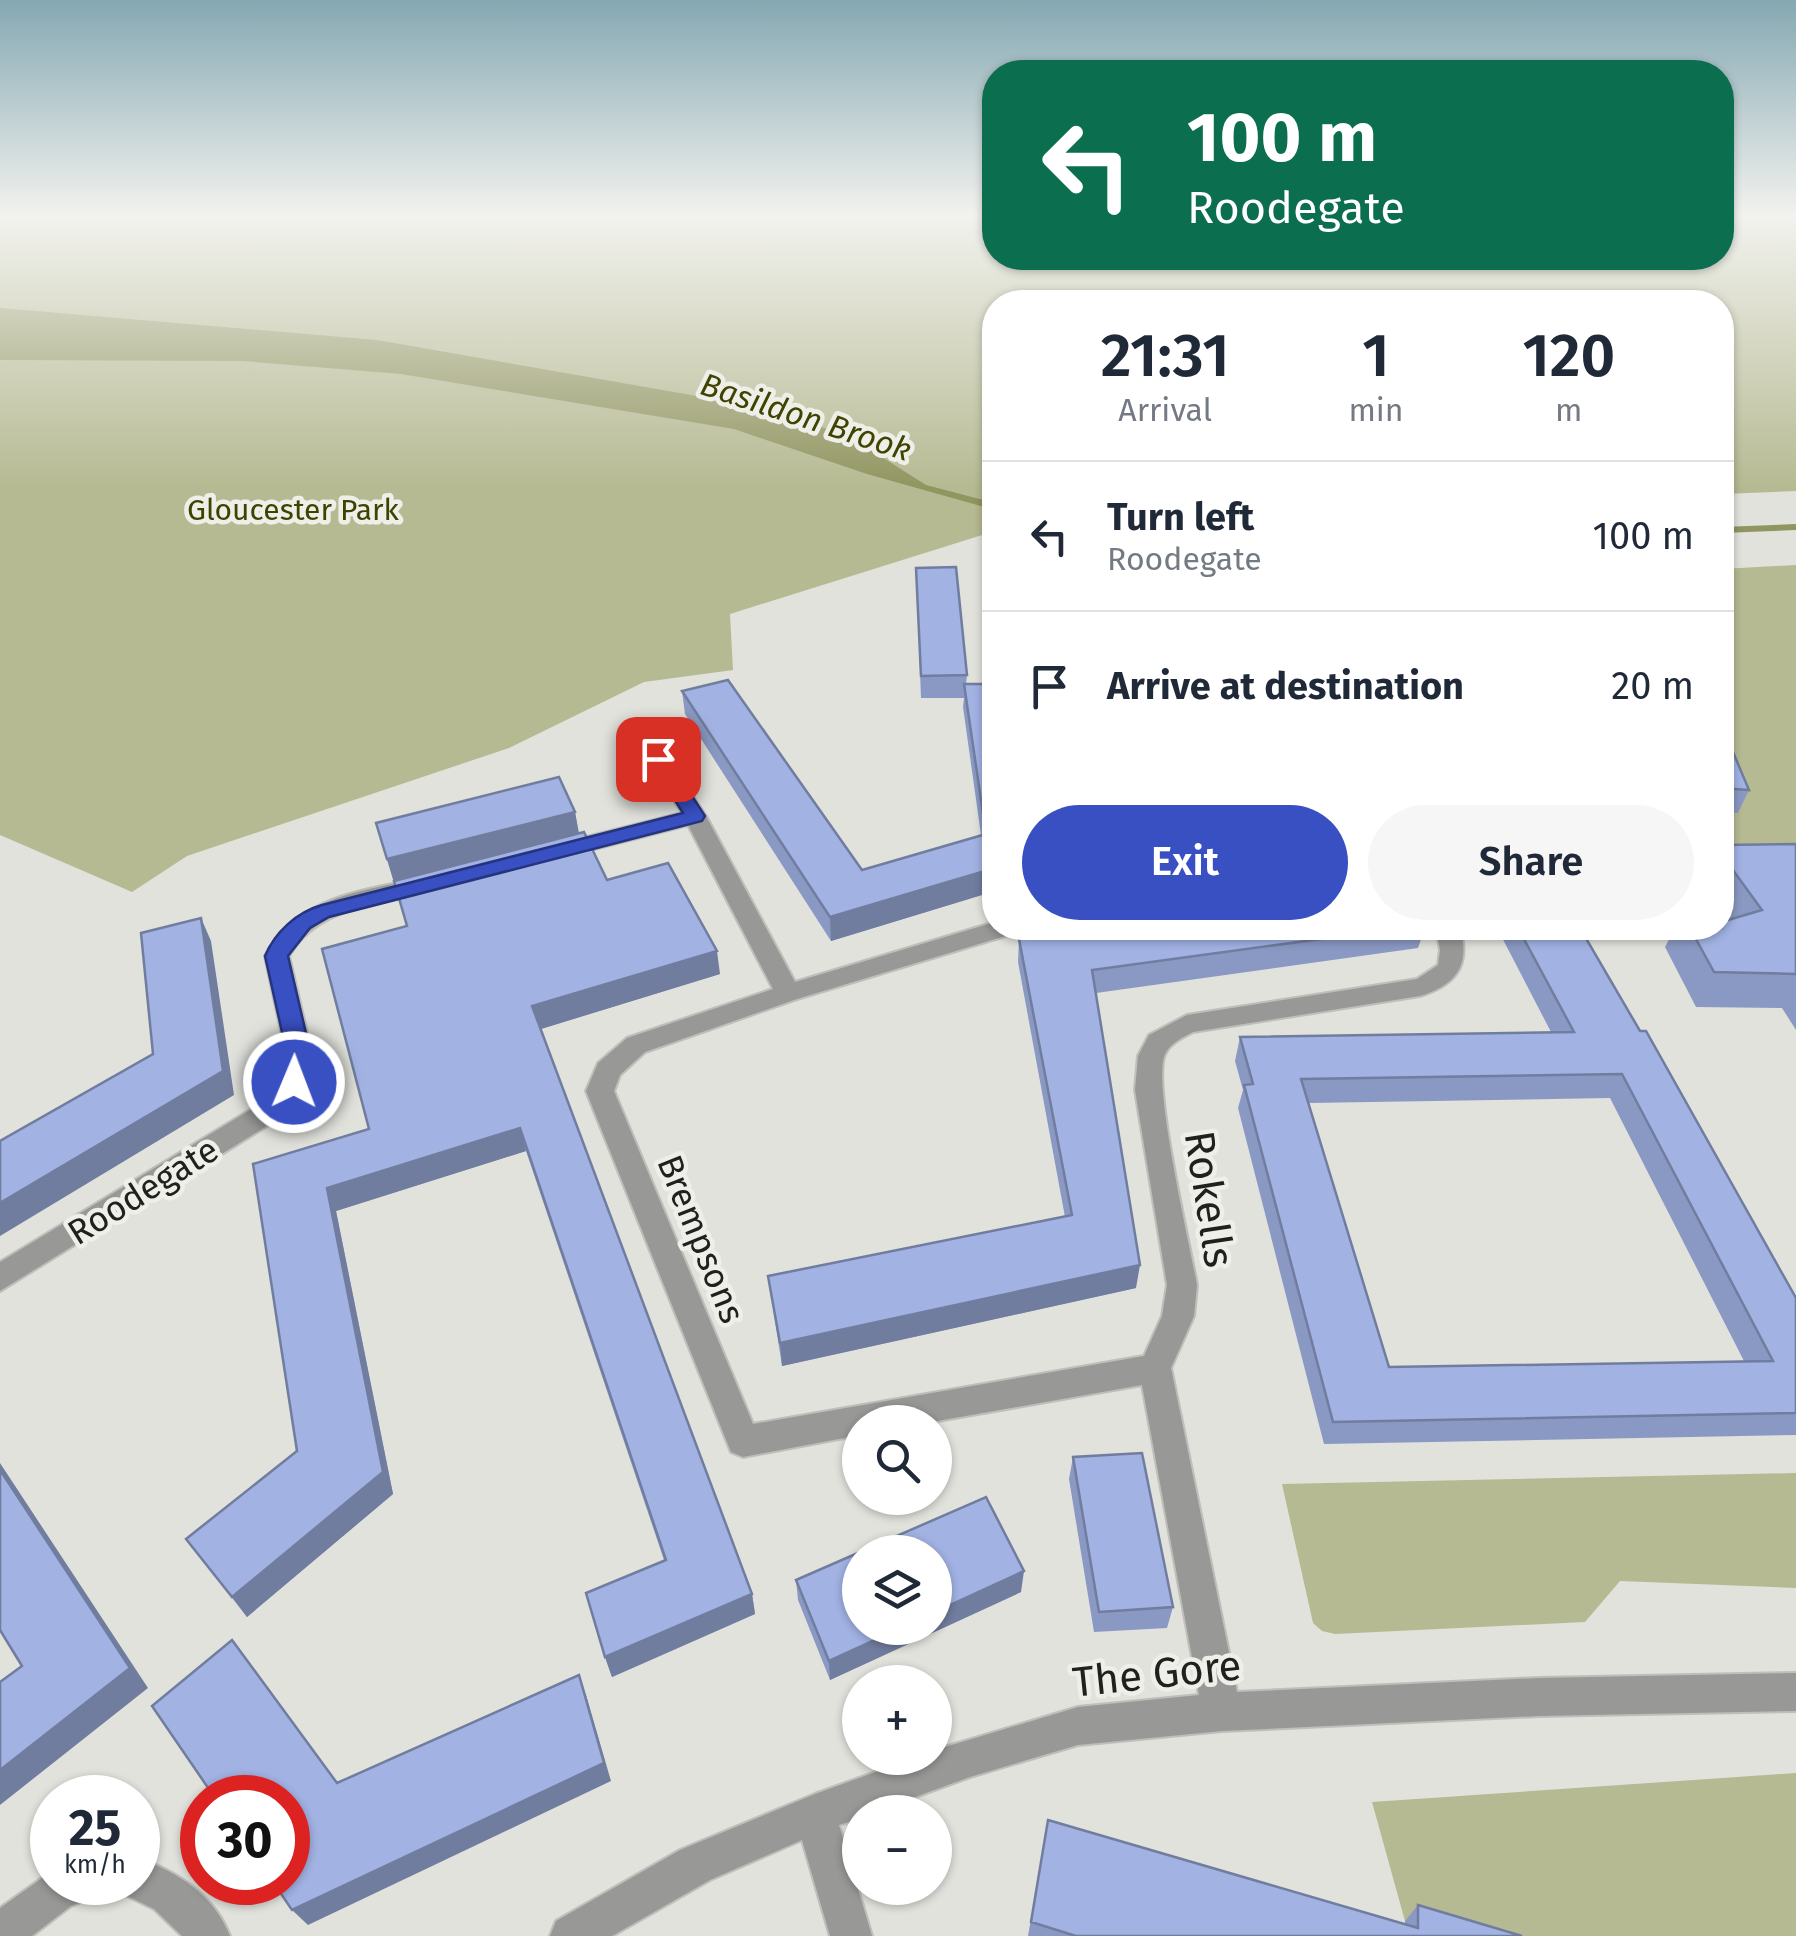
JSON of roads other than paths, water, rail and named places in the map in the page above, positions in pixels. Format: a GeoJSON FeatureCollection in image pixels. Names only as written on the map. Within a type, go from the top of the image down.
{"type":"FeatureCollection","features":[{"type":"Feature","properties":{"kind":"street"},"geometry":{"type":"LineString","coordinates":[[658,759],[695,816],[788,992]]}},
{"type":"Feature","properties":{"kind":"street"},"geometry":{"type":"LineString","coordinates":[[527,860],[695,816]]}},
{"type":"Feature","properties":{"kind":"street","name":"Roodegate"},"geometry":{"type":"LineString","coordinates":[[0,1278],[278,1106],[294,1082],[300,1059],[277,956],[302,923],[322,912],[453,878]]}},
{"type":"Feature","properties":{"kind":"street","name":"Brempsons"},"geometry":{"type":"LineString","coordinates":[[982,935],[788,992],[636,1046],[608,1070],[600,1091],[743,1442],[1155,1368]]}},
{"type":"Feature","properties":{"kind":"street","name":"Rokells"},"geometry":{"type":"LineString","coordinates":[[1155,1368],[1178,1316],[1182,1285],[1150,1090],[1148,1058],[1156,1044],[1187,1024],[1420,988],[1440,981],[1452,970],[1451,940]]}},
{"type":"Feature","properties":{"kind":"street"},"geometry":{"type":"LineString","coordinates":[[1155,1368],[1222,1712]]}},
{"type":"Feature","properties":{"kind":"street","name":"The Gore"},"geometry":{"type":"LineString","coordinates":[[571,1936],[695,1865],[815,1814],[970,1757],[1078,1726],[1222,1712],[1539,1696],[1796,1692]]}},
{"type":"Feature","properties":{"kind":"street"},"geometry":{"type":"LineString","coordinates":[[815,1814],[851,1936]]}},
{"type":"Feature","properties":{"kind":"street"},"geometry":{"type":"LineString","coordinates":[[160,1886],[195,1917],[209,1936]]}},
{"type":"Feature","properties":{"kind":"street"},"geometry":{"type":"LineString","coordinates":[[0,1934],[38,1905]]}},
{"type":"Feature","properties":{"kind":"waterway","name":"Basildon Brook"},"geometry":{"type":"LineString","coordinates":[[1734,530],[1796,527]]}},
{"type":"Feature","properties":{"kind":"park label","name":"Gloucester Park"},"geometry":{"type":"Point","coordinates":[293,510]}}]}
